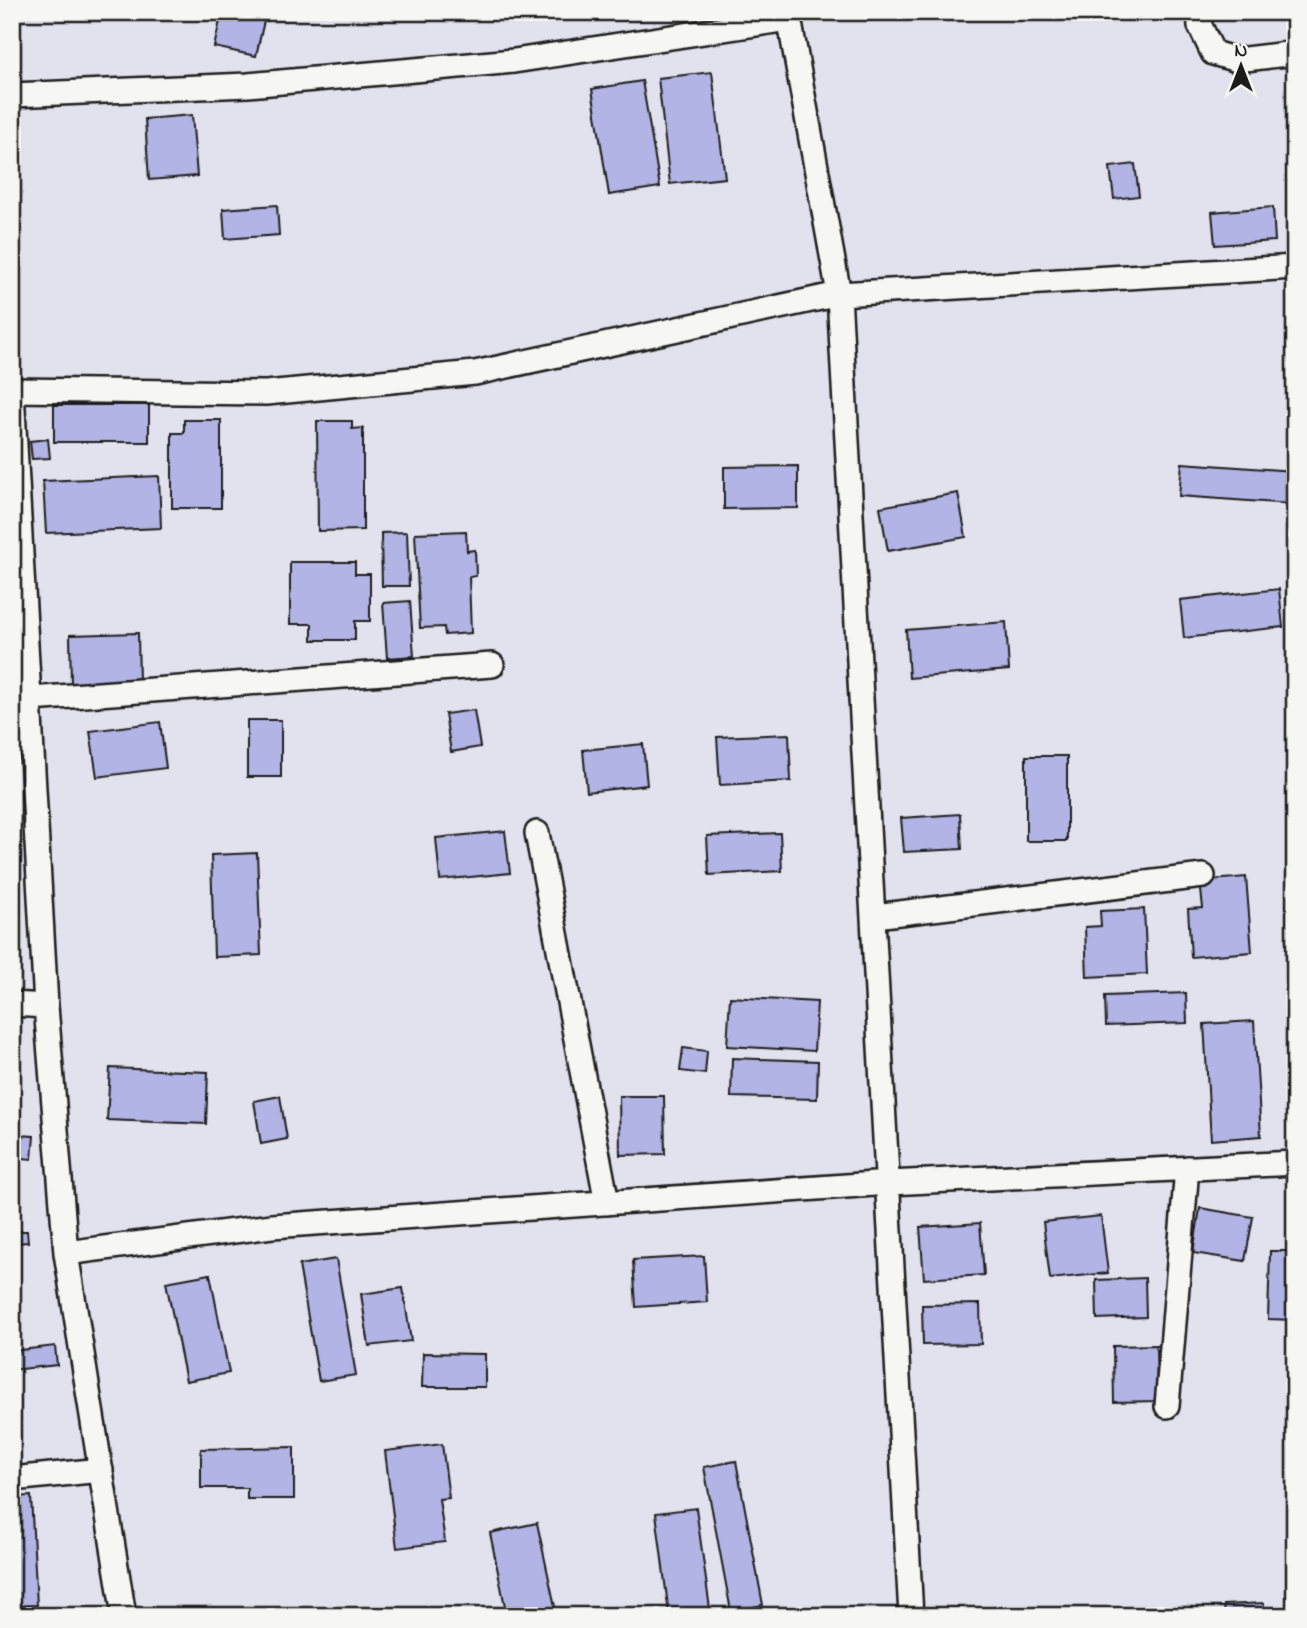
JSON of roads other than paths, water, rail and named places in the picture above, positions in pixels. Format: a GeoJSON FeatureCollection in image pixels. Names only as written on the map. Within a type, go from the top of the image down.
{"type":"FeatureCollection","features":[{"type":"Feature","properties":{"kind":"street"},"geometry":{"type":"LineString","coordinates":[[1199,12],[1200,26],[1213,53],[1237,60],[1295,53]]}},
{"type":"Feature","properties":{"kind":"street"},"geometry":{"type":"LineString","coordinates":[[12,95],[248,85],[514,61],[789,16],[839,293],[875,915],[911,1616]]}},
{"type":"Feature","properties":{"kind":"street"},"geometry":{"type":"LineString","coordinates":[[124,1616],[66,1253],[46,1006],[31,699],[20,616],[12,390],[266,393],[475,373],[839,293],[1295,267]]}},
{"type":"Feature","properties":{"kind":"street"},"geometry":{"type":"LineString","coordinates":[[31,699],[492,665]]}},
{"type":"Feature","properties":{"kind":"street"},"geometry":{"type":"LineString","coordinates":[[537,833],[607,1203]]}},
{"type":"Feature","properties":{"kind":"street"},"geometry":{"type":"LineString","coordinates":[[875,915],[1203,876]]}},
{"type":"Feature","properties":{"kind":"street"},"geometry":{"type":"LineString","coordinates":[[12,1004],[46,1006]]}},
{"type":"Feature","properties":{"kind":"street"},"geometry":{"type":"LineString","coordinates":[[66,1253],[272,1226],[889,1183],[1295,1163]]}},
{"type":"Feature","properties":{"kind":"street"},"geometry":{"type":"LineString","coordinates":[[1167,1406],[1187,1168]]}},
{"type":"Feature","properties":{"kind":"street"},"geometry":{"type":"LineString","coordinates":[[12,1479],[101,1470]]}}]}
